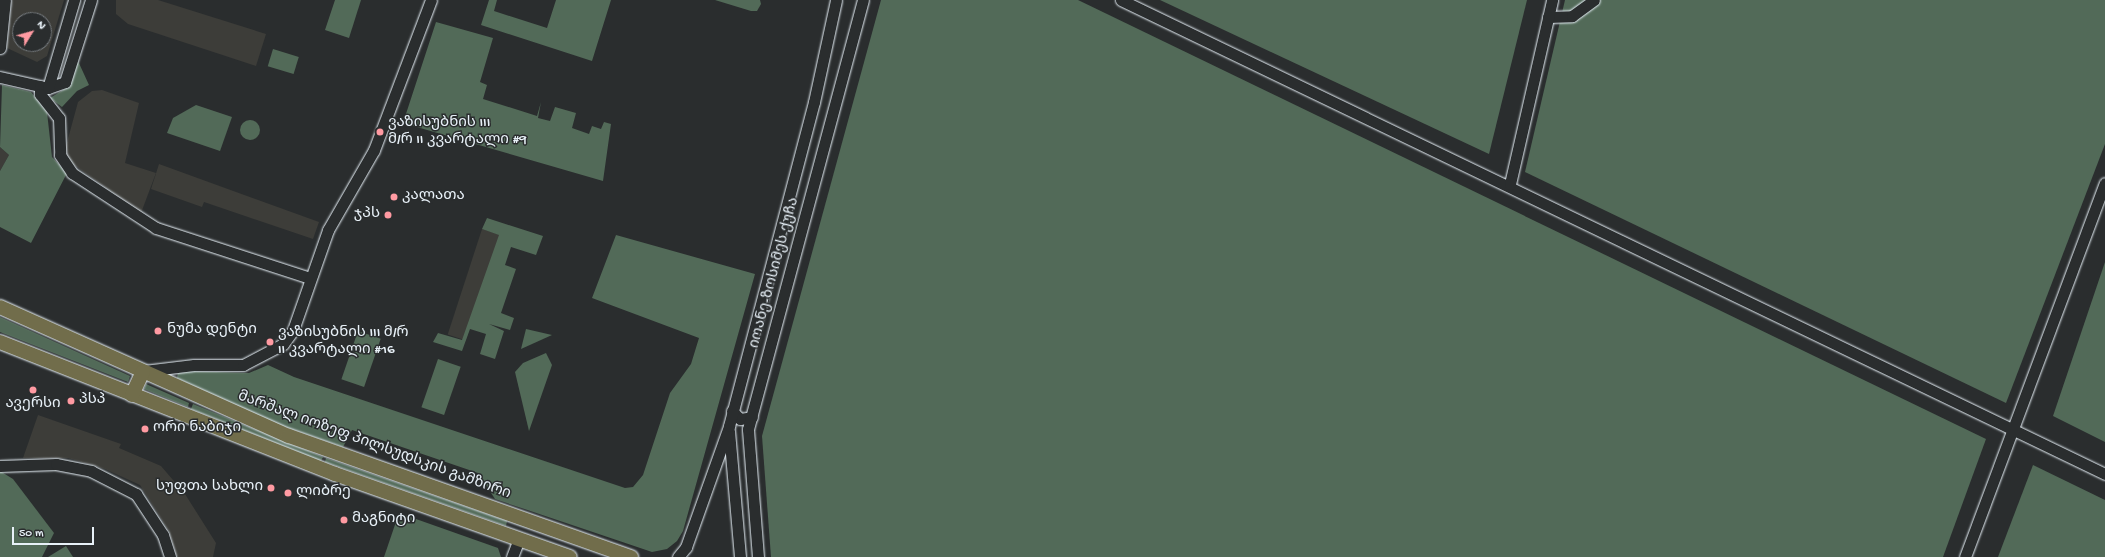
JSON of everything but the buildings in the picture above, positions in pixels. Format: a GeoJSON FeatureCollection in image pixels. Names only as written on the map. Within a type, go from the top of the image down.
{"type":"FeatureCollection","features":[{"type":"Feature","properties":{"kind":"main road","name":"მარშალ იოზეფ პილსუდსკის გამზირი"},"geometry":{"type":"LineString","coordinates":[[0,307],[289,436],[631,557]]}},
{"type":"Feature","properties":{"kind":"main road"},"geometry":{"type":"LineString","coordinates":[[0,342],[335,474],[570,557]]}},
{"type":"Feature","properties":{"kind":"main road"},"geometry":{"type":"LineString","coordinates":[[132,395],[143,371]]}},
{"type":"Feature","properties":{"kind":"main road"},"geometry":{"type":"LineString","coordinates":[[519,539],[526,520]]}},
{"type":"Feature","properties":{"kind":"street"},"geometry":{"type":"LineString","coordinates":[[0,48],[5,0]]}},
{"type":"Feature","properties":{"kind":"street"},"geometry":{"type":"LineString","coordinates":[[74,0],[44,87],[40,94],[59,118],[60,155],[72,173],[156,228],[310,278]]}},
{"type":"Feature","properties":{"kind":"street"},"geometry":{"type":"LineString","coordinates":[[0,77],[44,87],[60,85],[68,77],[91,0]]}},
{"type":"Feature","properties":{"kind":"street"},"geometry":{"type":"LineString","coordinates":[[143,371],[194,365],[237,366],[273,352],[290,335],[328,230],[374,150],[431,0]]}},
{"type":"Feature","properties":{"kind":"street","name":"იოანე-ზოსიმეს ქუჩა"},"geometry":{"type":"LineString","coordinates":[[678,557],[686,547],[729,426],[814,102],[836,0]]}},
{"type":"Feature","properties":{"kind":"street","name":"იოანე-ზოსიმეს ქუჩა"},"geometry":{"type":"LineString","coordinates":[[758,557],[748,429],[864,0]]}},
{"type":"Feature","properties":{"kind":"street"},"geometry":{"type":"LineString","coordinates":[[1121,0],[1510,184],[2105,474]]}},
{"type":"Feature","properties":{"kind":"street"},"geometry":{"type":"LineString","coordinates":[[1510,184],[1552,0]]}},
{"type":"Feature","properties":{"kind":"street"},"geometry":{"type":"LineString","coordinates":[[1548,17],[1572,16],[1594,0]]}},
{"type":"Feature","properties":{"kind":"street"},"geometry":{"type":"LineString","coordinates":[[1965,557],[2105,183]]}},
{"type":"Feature","properties":{"kind":"street"},"geometry":{"type":"LineString","coordinates":[[732,411],[740,419],[752,417]]}},
{"type":"Feature","properties":{"kind":"street","name":"იოანე-ზოსიმეს ქუჩა"},"geometry":{"type":"LineString","coordinates":[[729,426],[740,557]]}},
{"type":"Feature","properties":{"kind":"street"},"geometry":{"type":"LineString","coordinates":[[0,466],[56,464],[91,472],[136,494],[163,535],[170,557]]}},
{"type":"Feature","properties":{"kind":"street"},"geometry":{"type":"LineString","coordinates":[[512,557],[519,539]]}},
{"type":"Feature","properties":{"kind":"shaded area"},"geometry":{"type":"Polygon","coordinates":[[[12,0],[64,0],[52,40],[52,12],[12,12],[12,50],[7,48],[12,0]]]}},
{"type":"Feature","properties":{"kind":"shaded area"},"geometry":{"type":"Polygon","coordinates":[[[116,0],[158,0],[266,34],[256,66],[128,24],[116,14],[116,0]]]}},
{"type":"Feature","properties":{"kind":"shaded area"},"geometry":{"type":"Polygon","coordinates":[[[16,52],[48,52],[47,56],[37,62],[16,52]]]}},
{"type":"Feature","properties":{"kind":"shaded area"},"geometry":{"type":"Polygon","coordinates":[[[102,90],[139,103],[125,163],[156,173],[141,213],[63,157],[78,102],[92,91],[102,90]]]}},
{"type":"Feature","properties":{"kind":"shaded area"},"geometry":{"type":"Polygon","coordinates":[[[0,147],[9,155],[0,171],[0,147]]]}},
{"type":"Feature","properties":{"kind":"shaded area"},"geometry":{"type":"Polygon","coordinates":[[[159,164],[319,222],[313,239],[204,202],[202,207],[151,189],[159,164]]]}},
{"type":"Feature","properties":{"kind":"shaded area"},"geometry":{"type":"Polygon","coordinates":[[[482,229],[500,235],[466,340],[448,335],[482,229]]]}},
{"type":"Feature","properties":{"kind":"shaded area"},"geometry":{"type":"Polygon","coordinates":[[[38,415],[121,444],[119,448],[161,466],[185,494],[216,543],[213,557],[177,557],[169,531],[140,485],[105,469],[68,458],[23,458],[38,415]]]}},
{"type":"Feature","properties":{"kind":"green space"},"geometry":{"type":"Polygon","coordinates":[[[335,0],[361,0],[349,38],[325,30],[335,0]]]}},
{"type":"Feature","properties":{"kind":"green space"},"geometry":{"type":"Polygon","coordinates":[[[489,0],[497,0],[494,11],[547,28],[556,0],[611,0],[592,61],[481,25],[489,0]]]}},
{"type":"Feature","properties":{"kind":"green space"},"geometry":{"type":"Polygon","coordinates":[[[715,0],[760,0],[761,4],[757,11],[751,11],[715,0]]]}},
{"type":"Feature","properties":{"kind":"green space"},"geometry":{"type":"Polygon","coordinates":[[[881,0],[1078,0],[1986,439],[1943,557],[771,557],[762,436],[881,0]]]}},
{"type":"Feature","properties":{"kind":"green space"},"geometry":{"type":"Polygon","coordinates":[[[1160,0],[1527,0],[1489,154],[1160,0]]]}},
{"type":"Feature","properties":{"kind":"green space"},"geometry":{"type":"Polygon","coordinates":[[[1565,0],[2105,0],[2105,144],[2006,403],[1525,172],[1565,0]]]}},
{"type":"Feature","properties":{"kind":"green space"},"geometry":{"type":"Polygon","coordinates":[[[436,22],[493,38],[480,82],[487,85],[483,99],[537,116],[541,102],[538,118],[550,121],[555,107],[576,113],[572,128],[589,134],[592,126],[601,129],[604,122],[611,124],[603,181],[403,123],[436,22]]]}},
{"type":"Feature","properties":{"kind":"green space"},"geometry":{"type":"Polygon","coordinates":[[[273,49],[299,57],[294,74],[268,66],[273,49]]]}},
{"type":"Feature","properties":{"kind":"green space"},"geometry":{"type":"Polygon","coordinates":[[[78,61],[89,85],[77,91],[62,107],[50,98],[68,87],[78,61]]]}},
{"type":"Feature","properties":{"kind":"green space"},"geometry":{"type":"Polygon","coordinates":[[[2,85],[31,92],[47,112],[52,157],[67,173],[31,243],[0,227],[0,171],[9,155],[0,147],[2,85]]]}},
{"type":"Feature","properties":{"kind":"green space"},"geometry":{"type":"Polygon","coordinates":[[[196,105],[232,117],[220,151],[167,133],[173,118],[196,105]]]}},
{"type":"Feature","properties":{"kind":"green space"},"geometry":{"type":"Polygon","coordinates":[[[250,120],[257,123],[260,130],[257,137],[250,140],[243,137],[240,130],[243,123],[250,120]]]}},
{"type":"Feature","properties":{"kind":"green space"},"geometry":{"type":"Polygon","coordinates":[[[487,218],[543,236],[536,255],[511,247],[505,265],[516,269],[501,313],[514,318],[510,330],[489,324],[504,331],[495,359],[480,354],[486,334],[470,329],[462,351],[433,342],[438,333],[462,340],[499,235],[482,229],[487,218]]]}},
{"type":"Feature","properties":{"kind":"green space"},"geometry":{"type":"Polygon","coordinates":[[[616,235],[755,274],[683,531],[677,541],[667,549],[652,552],[495,499],[478,473],[352,430],[343,447],[271,422],[177,378],[178,372],[183,371],[249,373],[268,365],[294,377],[625,488],[633,487],[643,475],[670,393],[691,364],[699,338],[592,298],[616,235]]]}},
{"type":"Feature","properties":{"kind":"green space"},"geometry":{"type":"Polygon","coordinates":[[[2105,262],[2105,442],[2053,416],[2105,262]]]}},
{"type":"Feature","properties":{"kind":"green space"},"geometry":{"type":"Polygon","coordinates":[[[0,317],[130,376],[128,382],[0,332],[0,317]]]}},
{"type":"Feature","properties":{"kind":"green space"},"geometry":{"type":"Polygon","coordinates":[[[526,329],[552,335],[521,349],[526,329]]]}},
{"type":"Feature","properties":{"kind":"green space"},"geometry":{"type":"Polygon","coordinates":[[[358,331],[381,339],[364,387],[341,379],[358,331]]]}},
{"type":"Feature","properties":{"kind":"green space"},"geometry":{"type":"Polygon","coordinates":[[[546,353],[552,365],[529,431],[515,372],[523,363],[546,353]]]}},
{"type":"Feature","properties":{"kind":"green space"},"geometry":{"type":"Polygon","coordinates":[[[438,359],[461,367],[444,415],[421,407],[438,359]]]}},
{"type":"Feature","properties":{"kind":"green space"},"geometry":{"type":"Polygon","coordinates":[[[146,384],[189,403],[188,407],[144,389],[146,384]]]}},
{"type":"Feature","properties":{"kind":"green space"},"geometry":{"type":"Polygon","coordinates":[[[193,404],[323,457],[321,461],[191,409],[193,404]]]}},
{"type":"Feature","properties":{"kind":"green space"},"geometry":{"type":"Polygon","coordinates":[[[326,458],[507,521],[506,526],[325,462],[326,458]]]}},
{"type":"Feature","properties":{"kind":"green space"},"geometry":{"type":"Polygon","coordinates":[[[2033,465],[2105,500],[2105,557],[1998,557],[2033,465]]]}},
{"type":"Feature","properties":{"kind":"green space"},"geometry":{"type":"Polygon","coordinates":[[[0,471],[13,479],[54,533],[42,557],[0,557],[0,471]]]}},
{"type":"Feature","properties":{"kind":"green space"},"geometry":{"type":"Polygon","coordinates":[[[399,513],[498,548],[501,557],[384,557],[399,513]]]}},
{"type":"Feature","properties":{"kind":"green space"},"geometry":{"type":"Polygon","coordinates":[[[66,546],[73,557],[48,557],[66,546]]]}},
{"type":"Feature","properties":{"kind":"place","name":"ვაზისუბნის III მ/რ II კვარტალი #9"},"geometry":{"type":"Point","coordinates":[380,132]}},
{"type":"Feature","properties":{"kind":"place","name":"კალათა"},"geometry":{"type":"Point","coordinates":[394,197]}},
{"type":"Feature","properties":{"kind":"place","name":"ჯპს"},"geometry":{"type":"Point","coordinates":[388,215]}},
{"type":"Feature","properties":{"kind":"place","name":"ნუმა დენტი"},"geometry":{"type":"Point","coordinates":[158,331]}},
{"type":"Feature","properties":{"kind":"place","name":"ვაზისუბნის III მ/რ II კვარტალი #16"},"geometry":{"type":"Point","coordinates":[270,342]}},
{"type":"Feature","properties":{"kind":"place","name":"ავერსი"},"geometry":{"type":"Point","coordinates":[33,390]}},
{"type":"Feature","properties":{"kind":"place","name":"პსპ"},"geometry":{"type":"Point","coordinates":[71,401]}},
{"type":"Feature","properties":{"kind":"place","name":"ორი ნაბიჯი"},"geometry":{"type":"Point","coordinates":[145,429]}},
{"type":"Feature","properties":{"kind":"place","name":"სუფთა სახლი"},"geometry":{"type":"Point","coordinates":[271,488]}},
{"type":"Feature","properties":{"kind":"place","name":"ლიბრე"},"geometry":{"type":"Point","coordinates":[288,493]}},
{"type":"Feature","properties":{"kind":"place","name":"მაგნიტი"},"geometry":{"type":"Point","coordinates":[344,520]}}]}
